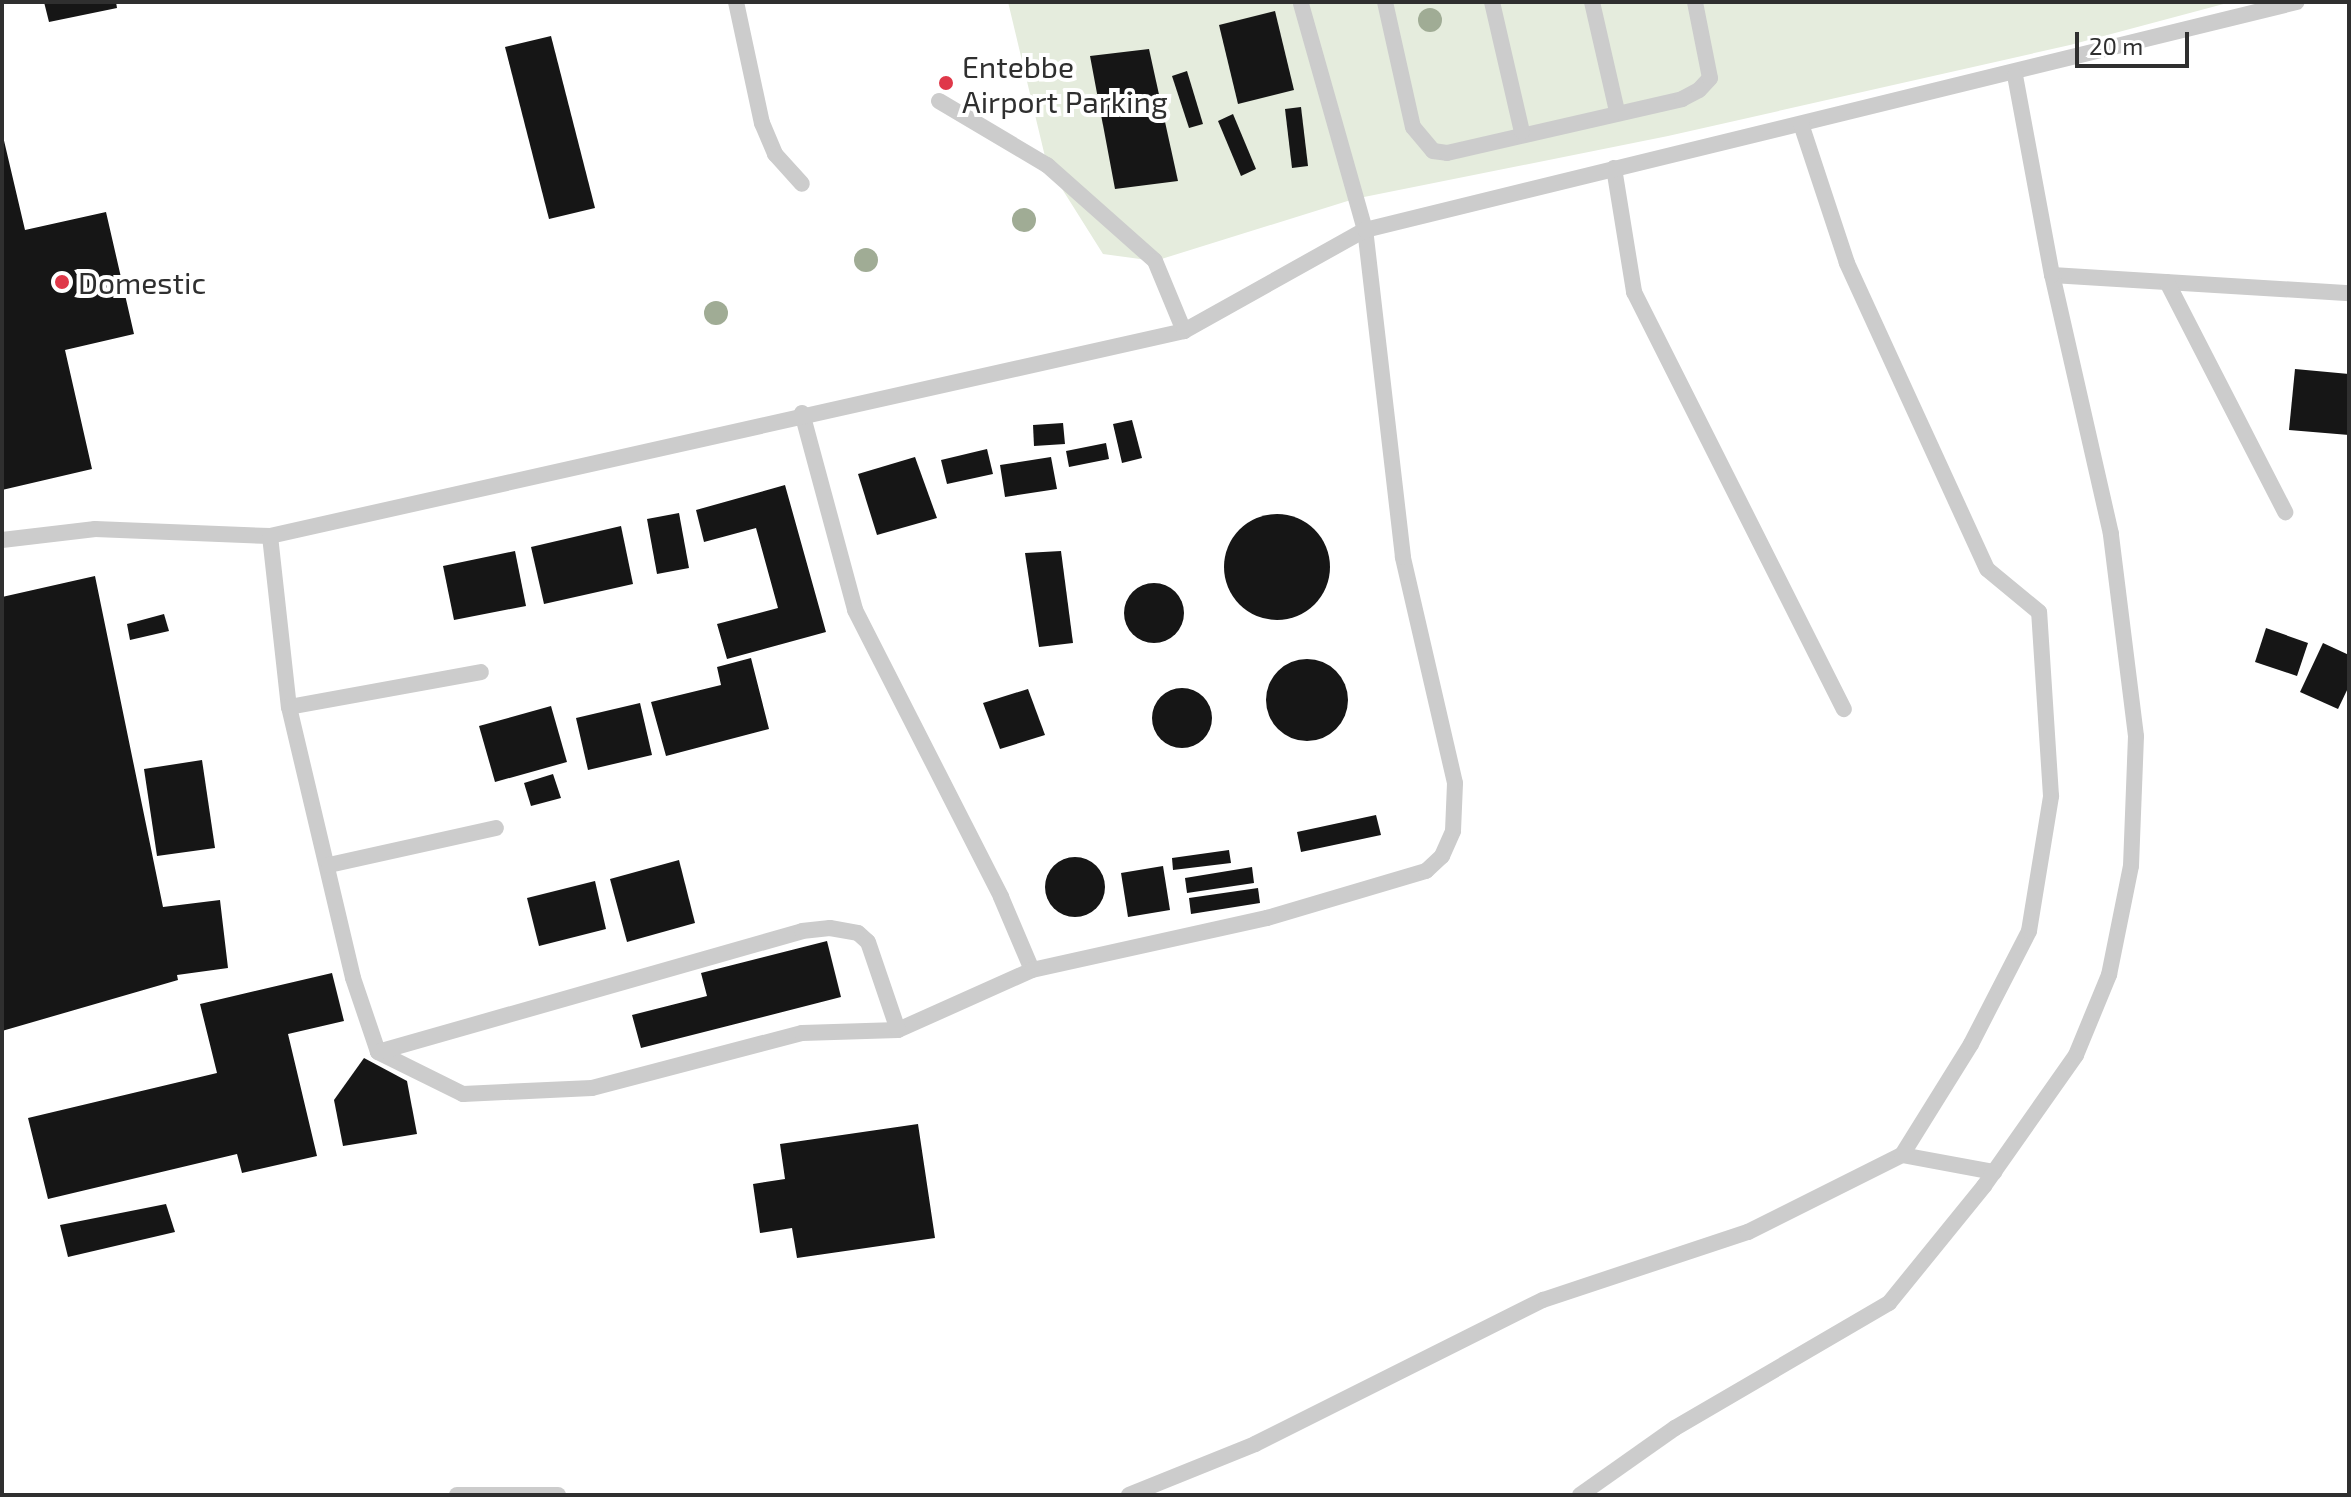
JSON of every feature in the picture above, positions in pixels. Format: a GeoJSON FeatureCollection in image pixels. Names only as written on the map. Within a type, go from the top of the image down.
{"type":"FeatureCollection","features":[{"type":"Feature","properties":{"kind":"lane"},"geometry":{"type":"LineString","coordinates":[[736,2],[762,123],[775,154],[802,184]]}},
{"type":"Feature","properties":{"kind":"lane"},"geometry":{"type":"LineString","coordinates":[[1385,2],[1413,127],[1433,151],[1447,153],[1522,132],[1682,99],[1710,78],[1695,2]]}},
{"type":"Feature","properties":{"kind":"lane"},"geometry":{"type":"LineString","coordinates":[[1492,2],[1522,132]]}},
{"type":"Feature","properties":{"kind":"lane"},"geometry":{"type":"LineString","coordinates":[[1592,2],[1617,111]]}},
{"type":"Feature","properties":{"kind":"lane"},"geometry":{"type":"LineString","coordinates":[[2,540],[95,529],[270,536],[802,413],[1184,331],[1365,230],[1614,168],[2015,75],[2297,2]]}},
{"type":"Feature","properties":{"kind":"lane"},"geometry":{"type":"LineString","coordinates":[[270,536],[289,707],[329,865],[353,978],[378,1052],[463,1094],[525,1094],[592,1088],[802,1033],[898,1030],[1032,970],[1267,918],[1403,882],[1442,856],[1453,831],[1455,783],[1403,557],[1365,230],[1301,4]]}},
{"type":"Feature","properties":{"kind":"lane"},"geometry":{"type":"LineString","coordinates":[[1580,1495],[1675,1428],[1889,1303],[1994,1172],[2076,1055],[2109,975],[2131,866],[2136,736],[2111,534],[2052,275],[2015,75]]}},
{"type":"Feature","properties":{"kind":"lane"},"geometry":{"type":"LineString","coordinates":[[939,101],[1047,165],[1155,261],[1184,331]]}},
{"type":"Feature","properties":{"kind":"lane"},"geometry":{"type":"LineString","coordinates":[[1129,1495],[1255,1444],[1543,1300],[1748,1232],[1902,1155],[1971,1044],[2029,931],[2051,796],[2039,612],[1987,569],[1847,263],[1801,124]]}},
{"type":"Feature","properties":{"kind":"lane"},"geometry":{"type":"LineString","coordinates":[[1614,168],[1634,292],[1844,709]]}},
{"type":"Feature","properties":{"kind":"lane"},"geometry":{"type":"LineString","coordinates":[[2052,275],[2349,293]]}},
{"type":"Feature","properties":{"kind":"lane"},"geometry":{"type":"LineString","coordinates":[[2167,282],[2285,512]]}},
{"type":"Feature","properties":{"kind":"lane"},"geometry":{"type":"LineString","coordinates":[[802,413],[855,610],[1001,897],[1032,970]]}},
{"type":"Feature","properties":{"kind":"lane"},"geometry":{"type":"LineString","coordinates":[[289,707],[481,672]]}},
{"type":"Feature","properties":{"kind":"lane"},"geometry":{"type":"LineString","coordinates":[[329,865],[496,828]]}},
{"type":"Feature","properties":{"kind":"lane"},"geometry":{"type":"LineString","coordinates":[[378,1052],[802,931],[830,928],[858,933],[868,942],[898,1030]]}},
{"type":"Feature","properties":{"kind":"lane"},"geometry":{"type":"LineString","coordinates":[[1902,1155],[1994,1172]]}},
{"type":"Feature","properties":{"kind":"lane"},"geometry":{"type":"LineString","coordinates":[[457,1495],[558,1495]]}},
{"type":"Feature","properties":{"kind":"green space"},"geometry":{"type":"Polygon","coordinates":[[[1008,2],[2231,2],[2070,45],[1668,136],[1354,199],[1155,261],[1103,254],[1047,165],[1008,2]]]}},
{"type":"Feature","properties":{"kind":"building"},"geometry":{"type":"Polygon","coordinates":[[[44,2],[116,2],[117,8],[49,22],[44,2]]]}},
{"type":"Feature","properties":{"kind":"building"},"geometry":{"type":"Polygon","coordinates":[[[1275,11],[1294,90],[1238,104],[1219,25],[1275,11]]]}},
{"type":"Feature","properties":{"kind":"building"},"geometry":{"type":"Polygon","coordinates":[[[551,36],[595,208],[549,219],[505,47],[551,36]]]}},
{"type":"Feature","properties":{"kind":"building"},"geometry":{"type":"Polygon","coordinates":[[[1149,49],[1178,181],[1115,189],[1090,56],[1149,49]]]}},
{"type":"Feature","properties":{"kind":"building"},"geometry":{"type":"Polygon","coordinates":[[[1187,71],[1203,124],[1189,128],[1172,76],[1187,71]]]}},
{"type":"Feature","properties":{"kind":"building"},"geometry":{"type":"Polygon","coordinates":[[[1301,107],[1308,166],[1292,168],[1285,109],[1301,107]]]}},
{"type":"Feature","properties":{"kind":"building"},"geometry":{"type":"Polygon","coordinates":[[[1233,114],[1256,169],[1241,176],[1218,121],[1233,114]]]}},
{"type":"Feature","properties":{"kind":"building","name":"Domestic"},"geometry":{"type":"Polygon","coordinates":[[[2,132],[25,230],[106,212],[134,334],[65,350],[92,469],[2,490],[2,132]]]}},
{"type":"Feature","properties":{"kind":"building"},"geometry":{"type":"Polygon","coordinates":[[[2295,369],[2349,374],[2349,435],[2289,430],[2295,369]]]}},
{"type":"Feature","properties":{"kind":"building"},"geometry":{"type":"Polygon","coordinates":[[[1132,420],[1142,458],[1122,463],[1113,424],[1132,420]]]}},
{"type":"Feature","properties":{"kind":"building"},"geometry":{"type":"Polygon","coordinates":[[[1063,423],[1065,444],[1034,446],[1033,425],[1063,423]]]}},
{"type":"Feature","properties":{"kind":"building"},"geometry":{"type":"Polygon","coordinates":[[[1106,443],[1109,459],[1069,467],[1066,451],[1106,443]]]}},
{"type":"Feature","properties":{"kind":"building"},"geometry":{"type":"Polygon","coordinates":[[[987,449],[993,474],[947,484],[941,460],[987,449]]]}},
{"type":"Feature","properties":{"kind":"building"},"geometry":{"type":"Polygon","coordinates":[[[915,457],[937,518],[877,535],[858,474],[915,457]]]}},
{"type":"Feature","properties":{"kind":"building"},"geometry":{"type":"Polygon","coordinates":[[[1051,457],[1057,489],[1005,497],[1000,465],[1051,457]]]}},
{"type":"Feature","properties":{"kind":"building"},"geometry":{"type":"Polygon","coordinates":[[[785,485],[826,632],[727,659],[717,624],[778,608],[756,528],[704,542],[696,510],[785,485]]]}},
{"type":"Feature","properties":{"kind":"building"},"geometry":{"type":"Polygon","coordinates":[[[679,513],[689,568],[657,574],[647,519],[679,513]]]}},
{"type":"Feature","properties":{"kind":"building"},"geometry":{"type":"Polygon","coordinates":[[[1277,514],[1297,518],[1315,529],[1326,547],[1330,567],[1326,587],[1315,605],[1297,616],[1277,620],[1257,616],[1239,605],[1228,587],[1224,567],[1228,547],[1239,529],[1257,518],[1277,514]]]}},
{"type":"Feature","properties":{"kind":"building"},"geometry":{"type":"Polygon","coordinates":[[[621,526],[633,584],[544,604],[531,547],[621,526]]]}},
{"type":"Feature","properties":{"kind":"building"},"geometry":{"type":"Polygon","coordinates":[[[515,551],[526,606],[454,620],[443,566],[515,551]]]}},
{"type":"Feature","properties":{"kind":"building"},"geometry":{"type":"Polygon","coordinates":[[[1061,551],[1073,643],[1039,647],[1025,553],[1061,551]]]}},
{"type":"Feature","properties":{"kind":"building"},"geometry":{"type":"Polygon","coordinates":[[[95,576],[163,907],[220,900],[228,968],[177,975],[178,980],[2,1031],[2,597],[95,576]]]}},
{"type":"Feature","properties":{"kind":"building"},"geometry":{"type":"Polygon","coordinates":[[[1154,583],[1166,585],[1175,592],[1182,601],[1182,625],[1175,634],[1166,641],[1154,643],[1142,641],[1133,634],[1126,625],[1124,613],[1126,601],[1133,592],[1142,585],[1154,583]]]}},
{"type":"Feature","properties":{"kind":"building"},"geometry":{"type":"Polygon","coordinates":[[[164,614],[169,631],[130,640],[127,624],[164,614]]]}},
{"type":"Feature","properties":{"kind":"building"},"geometry":{"type":"Polygon","coordinates":[[[2266,628],[2308,643],[2297,676],[2255,662],[2266,628]]]}},
{"type":"Feature","properties":{"kind":"building"},"geometry":{"type":"Polygon","coordinates":[[[2323,643],[2349,655],[2349,686],[2338,709],[2300,692],[2323,643]]]}},
{"type":"Feature","properties":{"kind":"building"},"geometry":{"type":"Polygon","coordinates":[[[751,658],[769,729],[666,756],[651,702],[721,685],[717,667],[751,658]]]}},
{"type":"Feature","properties":{"kind":"building"},"geometry":{"type":"Polygon","coordinates":[[[1307,659],[1323,662],[1336,671],[1345,684],[1348,700],[1345,716],[1336,729],[1323,738],[1307,741],[1291,738],[1278,729],[1269,716],[1266,700],[1269,684],[1278,671],[1291,662],[1307,659]]]}},
{"type":"Feature","properties":{"kind":"building"},"geometry":{"type":"Polygon","coordinates":[[[1182,688],[1194,690],[1203,697],[1210,706],[1210,730],[1203,739],[1194,746],[1182,748],[1170,746],[1161,739],[1154,730],[1152,718],[1154,706],[1161,697],[1170,690],[1182,688]]]}},
{"type":"Feature","properties":{"kind":"building"},"geometry":{"type":"Polygon","coordinates":[[[1028,689],[1045,735],[1000,749],[983,703],[1028,689]]]}},
{"type":"Feature","properties":{"kind":"building"},"geometry":{"type":"Polygon","coordinates":[[[640,703],[652,755],[588,770],[576,718],[640,703]]]}},
{"type":"Feature","properties":{"kind":"building"},"geometry":{"type":"Polygon","coordinates":[[[551,706],[567,762],[495,782],[479,726],[551,706]]]}},
{"type":"Feature","properties":{"kind":"building"},"geometry":{"type":"Polygon","coordinates":[[[202,760],[215,848],[157,856],[144,769],[202,760]]]}},
{"type":"Feature","properties":{"kind":"building"},"geometry":{"type":"Polygon","coordinates":[[[553,774],[561,798],[531,806],[524,783],[553,774]]]}},
{"type":"Feature","properties":{"kind":"building"},"geometry":{"type":"Polygon","coordinates":[[[1376,815],[1381,835],[1301,852],[1297,832],[1376,815]]]}},
{"type":"Feature","properties":{"kind":"building"},"geometry":{"type":"Polygon","coordinates":[[[1229,850],[1231,863],[1173,870],[1172,858],[1229,850]]]}},
{"type":"Feature","properties":{"kind":"building"},"geometry":{"type":"Polygon","coordinates":[[[1075,857],[1087,859],[1096,866],[1103,875],[1103,899],[1096,908],[1087,915],[1075,917],[1063,915],[1054,908],[1047,899],[1045,887],[1047,875],[1054,866],[1063,859],[1075,857]]]}},
{"type":"Feature","properties":{"kind":"building"},"geometry":{"type":"Polygon","coordinates":[[[679,860],[695,923],[627,942],[610,879],[679,860]]]}},
{"type":"Feature","properties":{"kind":"building"},"geometry":{"type":"Polygon","coordinates":[[[1163,866],[1170,910],[1128,917],[1121,873],[1163,866]]]}},
{"type":"Feature","properties":{"kind":"building"},"geometry":{"type":"Polygon","coordinates":[[[1252,867],[1254,883],[1187,893],[1185,878],[1252,867]]]}},
{"type":"Feature","properties":{"kind":"building"},"geometry":{"type":"Polygon","coordinates":[[[595,881],[606,929],[539,946],[527,898],[595,881]]]}},
{"type":"Feature","properties":{"kind":"building"},"geometry":{"type":"Polygon","coordinates":[[[1258,888],[1260,903],[1191,914],[1189,898],[1258,888]]]}},
{"type":"Feature","properties":{"kind":"building"},"geometry":{"type":"Polygon","coordinates":[[[827,941],[841,997],[641,1048],[632,1015],[707,996],[701,973],[827,941]]]}},
{"type":"Feature","properties":{"kind":"building"},"geometry":{"type":"Polygon","coordinates":[[[332,973],[344,1021],[288,1034],[317,1156],[242,1173],[237,1154],[48,1199],[28,1118],[217,1073],[200,1004],[332,973]]]}},
{"type":"Feature","properties":{"kind":"building"},"geometry":{"type":"Polygon","coordinates":[[[364,1058],[407,1081],[417,1134],[343,1146],[334,1100],[364,1058]]]}},
{"type":"Feature","properties":{"kind":"building"},"geometry":{"type":"Polygon","coordinates":[[[918,1124],[935,1238],[797,1258],[792,1228],[760,1233],[753,1184],[785,1179],[780,1144],[918,1124]]]}},
{"type":"Feature","properties":{"kind":"building"},"geometry":{"type":"Polygon","coordinates":[[[166,1204],[175,1232],[68,1257],[60,1225],[166,1204]]]}},
{"type":"Feature","properties":{"kind":"place","name":"Entebbe Airport Parking"},"geometry":{"type":"Point","coordinates":[946,83]}},
{"type":"Feature","properties":{"kind":"place","name":"Domestic"},"geometry":{"type":"Point","coordinates":[62,282]}}]}
